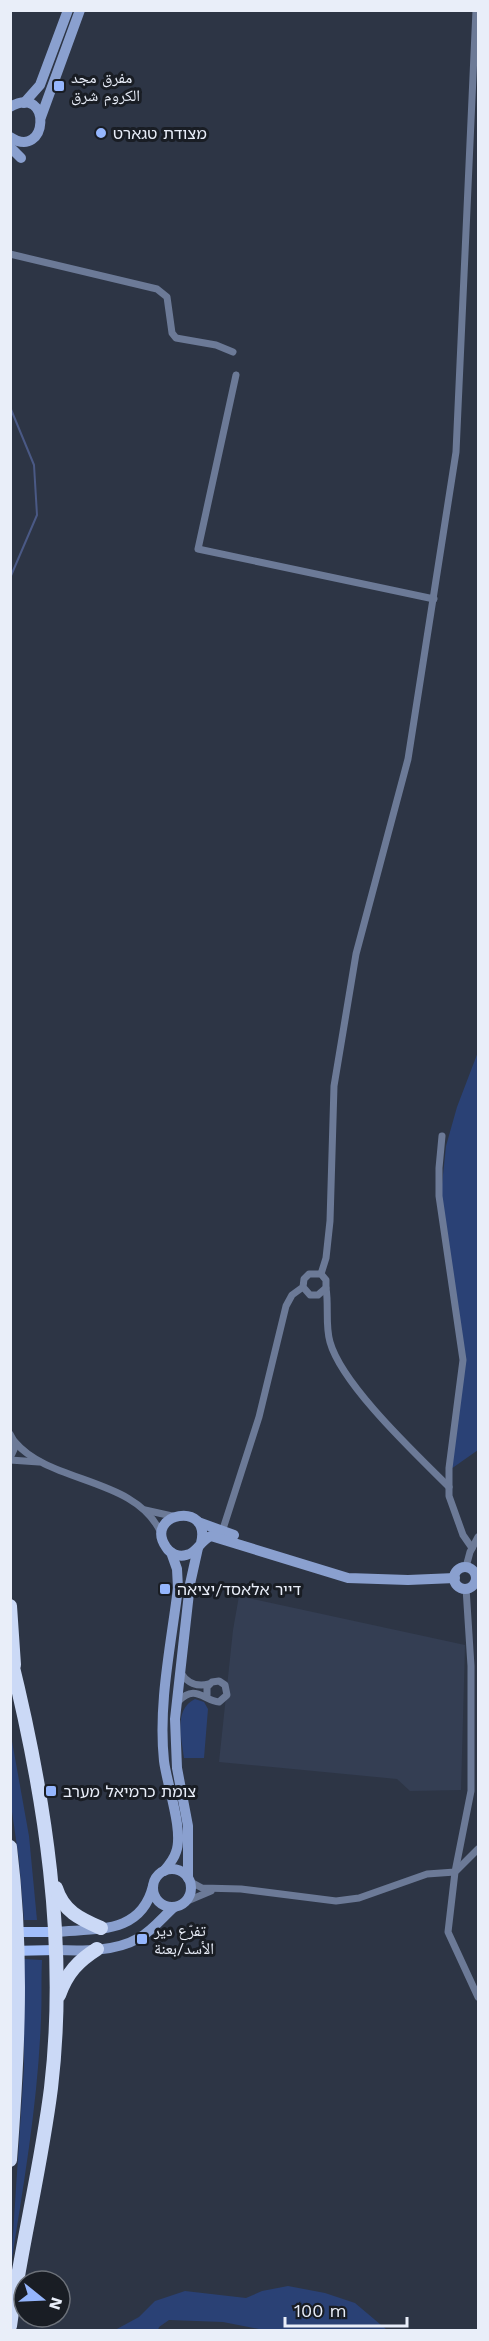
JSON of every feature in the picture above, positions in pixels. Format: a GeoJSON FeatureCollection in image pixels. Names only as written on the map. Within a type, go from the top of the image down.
{"type":"FeatureCollection","features":[{"type":"Feature","properties":{"kind":"highway"},"geometry":{"type":"LineString","coordinates":[[10,1606],[15,1673]]}},
{"type":"Feature","properties":{"kind":"highway"},"geometry":{"type":"LineString","coordinates":[[10,1655],[37,1779],[48,1855],[55,1932],[57,2002],[46,2122],[10,2326]]}},
{"type":"Feature","properties":{"kind":"highway"},"geometry":{"type":"LineString","coordinates":[[10,1847],[16,1909],[20,2008],[10,2160]]}},
{"type":"Feature","properties":{"kind":"highway"},"geometry":{"type":"LineString","coordinates":[[48,1855],[57,1893],[64,1905],[79,1918],[101,1928]]}},
{"type":"Feature","properties":{"kind":"highway"},"geometry":{"type":"LineString","coordinates":[[57,2002],[68,1975],[79,1962],[97,1949]]}},
{"type":"Feature","properties":{"kind":"main road"},"geometry":{"type":"LineString","coordinates":[[10,107],[24,103],[40,85],[68,10]]}},
{"type":"Feature","properties":{"kind":"main road"},"geometry":{"type":"LineString","coordinates":[[11,140],[32,139],[40,129],[41,117],[80,10]]}},
{"type":"Feature","properties":{"kind":"main road"},"geometry":{"type":"LineString","coordinates":[[24,103],[34,107],[41,117]]}},
{"type":"Feature","properties":{"kind":"main road"},"geometry":{"type":"LineString","coordinates":[[11,140],[21,158]]}},
{"type":"Feature","properties":{"kind":"main road"},"geometry":{"type":"LineString","coordinates":[[10,1932],[55,1932],[126,1924],[140,1914],[158,1876],[177,1851],[178,1838],[163,1743],[164,1706],[178,1588],[177,1569],[171,1552],[164,1545],[162,1535],[164,1525],[174,1516],[187,1515],[221,1534],[348,1578],[408,1580],[455,1578]]}},
{"type":"Feature","properties":{"kind":"main road"},"geometry":{"type":"LineString","coordinates":[[10,1951],[97,1949],[129,1943],[148,1931],[174,1907],[185,1902],[191,1890],[188,1826],[176,1755],[176,1704],[190,1584],[202,1534],[198,1522]]}},
{"type":"Feature","properties":{"kind":"main road"},"geometry":{"type":"LineString","coordinates":[[171,1552],[185,1556],[207,1537],[221,1534]]}},
{"type":"Feature","properties":{"kind":"main road"},"geometry":{"type":"LineString","coordinates":[[466,1567],[474,1572],[477,1578],[474,1584],[466,1588],[458,1586],[455,1578],[459,1569],[466,1567]]}},
{"type":"Feature","properties":{"kind":"main road"},"geometry":{"type":"LineString","coordinates":[[164,1871],[179,1870],[189,1880]]}},
{"type":"Feature","properties":{"kind":"main road"},"geometry":{"type":"LineString","coordinates":[[153,1886],[155,1897],[159,1902],[168,1907],[174,1907]]}},
{"type":"Feature","properties":{"kind":"street"},"geometry":{"type":"LineString","coordinates":[[321,1274],[326,1258],[330,1221],[334,1086],[356,954],[408,759],[456,453],[475,101],[476,10]]}},
{"type":"Feature","properties":{"kind":"street"},"geometry":{"type":"LineString","coordinates":[[10,254],[157,289],[167,297],[172,333],[176,338],[216,345],[233,352]]}},
{"type":"Feature","properties":{"kind":"street"},"geometry":{"type":"LineString","coordinates":[[236,375],[198,549],[434,600]]}},
{"type":"Feature","properties":{"kind":"street"},"geometry":{"type":"LineString","coordinates":[[442,1136],[438,1196],[463,1360],[449,1468],[448,1496],[463,1536],[472,1548]]}},
{"type":"Feature","properties":{"kind":"street"},"geometry":{"type":"LineString","coordinates":[[221,1534],[259,1417],[286,1306],[292,1295],[303,1287],[306,1276],[313,1272],[321,1274],[326,1280],[330,1342],[344,1370],[399,1437],[449,1487]]}},
{"type":"Feature","properties":{"kind":"street"},"geometry":{"type":"LineString","coordinates":[[303,1287],[307,1293],[314,1296],[321,1294],[326,1288]]}},
{"type":"Feature","properties":{"kind":"street"},"geometry":{"type":"LineString","coordinates":[[10,1434],[22,1450],[44,1463],[131,1500],[143,1510],[162,1535]]}},
{"type":"Feature","properties":{"kind":"street"},"geometry":{"type":"LineString","coordinates":[[15,1443],[15,1450],[10,1459],[44,1463]]}},
{"type":"Feature","properties":{"kind":"street"},"geometry":{"type":"LineString","coordinates":[[143,1510],[174,1516]]}},
{"type":"Feature","properties":{"kind":"street"},"geometry":{"type":"LineString","coordinates":[[466,1567],[478,1537]]}},
{"type":"Feature","properties":{"kind":"street"},"geometry":{"type":"LineString","coordinates":[[466,1588],[471,1666],[471,1791],[455,1872],[448,1932],[478,1996]]}},
{"type":"Feature","properties":{"kind":"street"},"geometry":{"type":"LineString","coordinates":[[176,1704],[181,1698],[190,1694],[219,1702],[225,1698],[227,1692],[223,1682],[194,1684],[185,1679],[180,1671]]}},
{"type":"Feature","properties":{"kind":"street"},"geometry":{"type":"LineString","coordinates":[[207,1697],[206,1690],[209,1684]]}},
{"type":"Feature","properties":{"kind":"street"},"geometry":{"type":"LineString","coordinates":[[189,1880],[201,1888],[242,1889],[326,1900],[348,1900],[427,1874],[455,1872],[478,1849]]}},
{"type":"Feature","properties":{"kind":"street"},"geometry":{"type":"LineString","coordinates":[[185,1902],[199,1894],[219,1889]]}},
{"type":"Feature","properties":{"kind":"shaded area"},"geometry":{"type":"Polygon","coordinates":[[[478,1052],[478,1450],[451,1469],[461,1350],[441,1194],[446,1146],[457,1107],[478,1052]]]}},
{"type":"Feature","properties":{"kind":"shaded area"},"geometry":{"type":"Polygon","coordinates":[[[239,1596],[465,1645],[461,1790],[410,1791],[397,1779],[219,1762],[233,1630],[239,1596]]]}},
{"type":"Feature","properties":{"kind":"shaded area"},"geometry":{"type":"Polygon","coordinates":[[[195,1699],[204,1702],[208,1709],[204,1758],[184,1758],[181,1717],[188,1704],[195,1699]]]}},
{"type":"Feature","properties":{"kind":"shaded area"},"geometry":{"type":"Polygon","coordinates":[[[10,1730],[29,1836],[37,1920],[24,1920],[11,1805],[10,1730]]]}},
{"type":"Feature","properties":{"kind":"shaded area"},"geometry":{"type":"Polygon","coordinates":[[[24,1959],[42,1960],[41,2019],[34,2111],[11,2264],[24,2067],[24,1959]]]}},
{"type":"Feature","properties":{"kind":"shaded area"},"geometry":{"type":"Polygon","coordinates":[[[288,2286],[325,2293],[355,2303],[387,2330],[264,2330],[223,2322],[169,2320],[158,2330],[115,2330],[139,2317],[155,2301],[185,2291],[246,2298],[262,2291],[288,2286]]]}},
{"type":"Feature","properties":{"kind":"waterway"},"geometry":{"type":"LineString","coordinates":[[10,407],[34,465],[37,515],[10,578]]}},
{"type":"Feature","properties":{"kind":"place","name":"مفرق مجد الكروم شرق"},"geometry":{"type":"Point","coordinates":[59,86]}},
{"type":"Feature","properties":{"kind":"place","name":"מצודת טגארט"},"geometry":{"type":"Point","coordinates":[101,133]}},
{"type":"Feature","properties":{"kind":"place","name":"דייר אלאסד/יציאה"},"geometry":{"type":"Point","coordinates":[165,1589]}},
{"type":"Feature","properties":{"kind":"place","name":"צומת כרמיאל מערב"},"geometry":{"type":"Point","coordinates":[51,1791]}},
{"type":"Feature","properties":{"kind":"place","name":"تفرّع دير الأسد/بعنة"},"geometry":{"type":"Point","coordinates":[142,1939]}}]}
